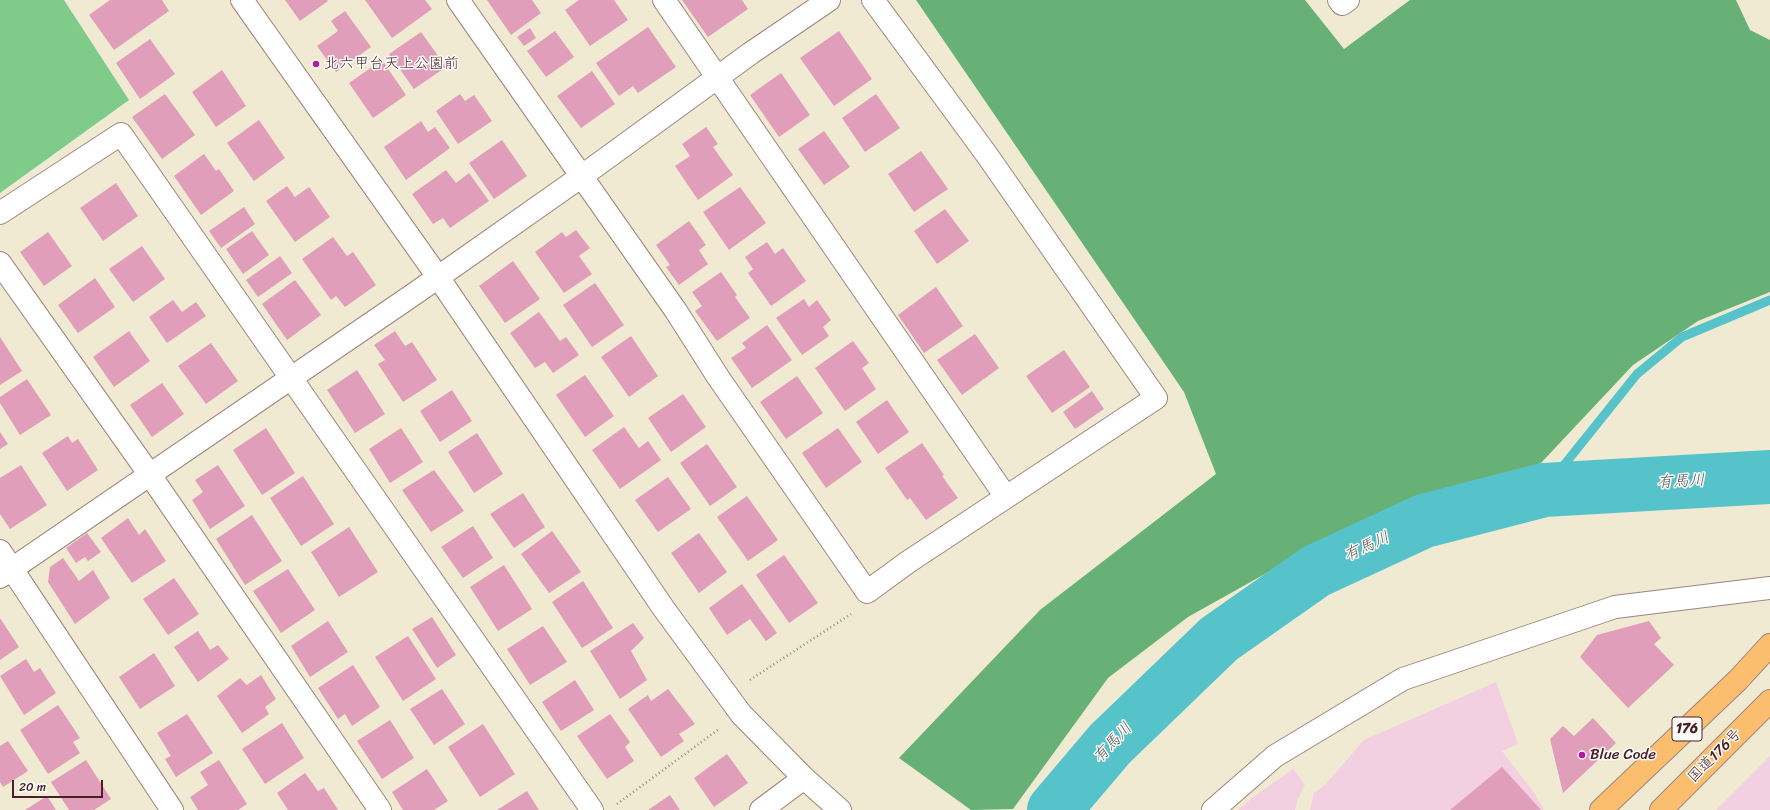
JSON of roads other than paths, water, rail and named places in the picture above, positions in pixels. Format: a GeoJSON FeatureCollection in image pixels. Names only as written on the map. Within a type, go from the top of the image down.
{"type":"FeatureCollection","features":[{"type":"Feature","properties":{"kind":"highway","name":"176"},"geometry":{"type":"LineString","coordinates":[[1601,810],[1738,680],[1770,645]]}},
{"type":"Feature","properties":{"kind":"highway","name":"国道176号"},"geometry":{"type":"LineString","coordinates":[[1661,810],[1770,701]]}},
{"type":"Feature","properties":{"kind":"street"},"geometry":{"type":"LineString","coordinates":[[242,0],[438,277],[664,609],[741,714],[804,778],[840,810]]}},
{"type":"Feature","properties":{"kind":"street"},"geometry":{"type":"LineString","coordinates":[[458,0],[676,311],[718,377],[867,592],[908,562],[1156,398],[987,155],[873,0]]}},
{"type":"Feature","properties":{"kind":"street"},"geometry":{"type":"LineString","coordinates":[[664,0],[1006,497]]}},
{"type":"Feature","properties":{"kind":"street"},"geometry":{"type":"LineString","coordinates":[[6,573],[438,277],[829,0]]}},
{"type":"Feature","properties":{"kind":"street"},"geometry":{"type":"LineString","coordinates":[[1339,0],[1342,4],[1348,0]]}},
{"type":"Feature","properties":{"kind":"street"},"geometry":{"type":"LineString","coordinates":[[0,213],[121,134],[592,810]]}},
{"type":"Feature","properties":{"kind":"street"},"geometry":{"type":"LineString","coordinates":[[0,263],[150,475],[380,810]]}},
{"type":"Feature","properties":{"kind":"street"},"geometry":{"type":"LineString","coordinates":[[0,551],[6,573],[172,810]]}},
{"type":"Feature","properties":{"kind":"street"},"geometry":{"type":"LineString","coordinates":[[1213,810],[1274,756],[1403,679],[1615,607],[1770,588]]}},
{"type":"Feature","properties":{"kind":"street"},"geometry":{"type":"LineString","coordinates":[[761,810],[804,778]]}},
{"type":"Feature","properties":{"kind":"waterway"},"geometry":{"type":"LineString","coordinates":[[1544,490],[1637,374],[1682,337],[1770,300]]}},
{"type":"Feature","properties":{"kind":"waterway","name":"有馬川"},"geometry":{"type":"LineString","coordinates":[[1054,810],[1110,744],[1219,639],[1316,571],[1424,521],[1544,490],[1770,477]]}},
{"type":"Feature","properties":{"kind":"place","name":"北六甲台天上公園前"},"geometry":{"type":"Point","coordinates":[316,64]}},
{"type":"Feature","properties":{"kind":"place","name":"Blue Code"},"geometry":{"type":"Point","coordinates":[1582,755]}}]}
